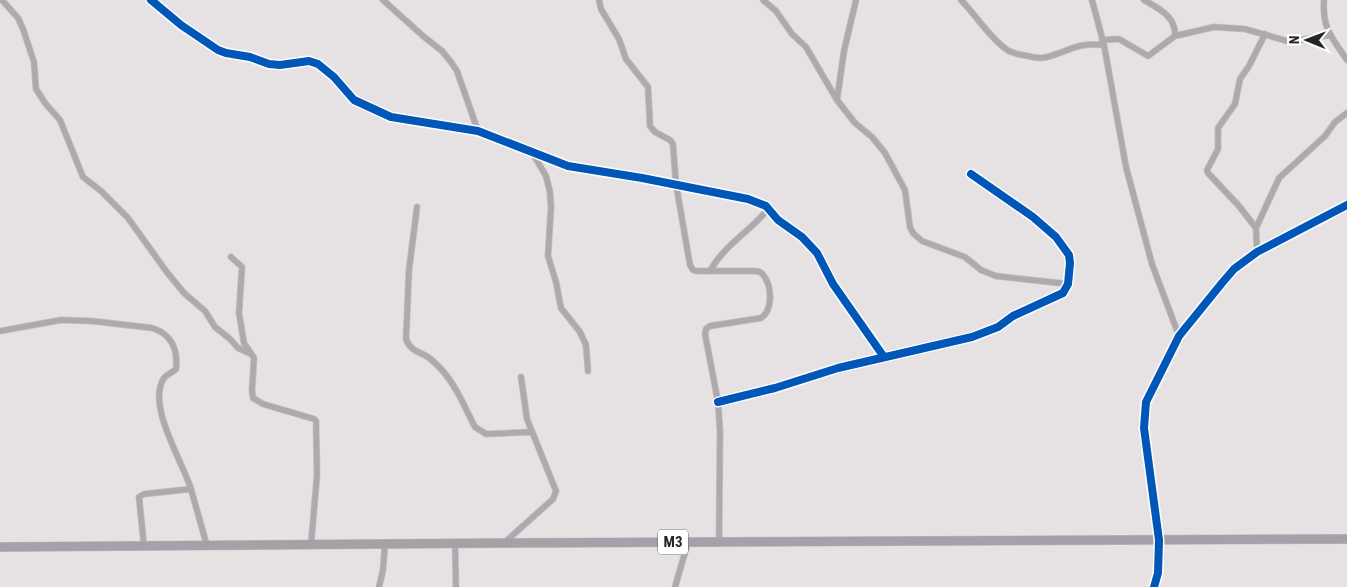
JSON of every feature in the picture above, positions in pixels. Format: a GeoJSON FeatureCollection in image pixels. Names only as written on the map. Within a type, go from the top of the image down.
{"type":"FeatureCollection","features":[{"type":"Feature","properties":{"kind":"main road","name":"M3"},"geometry":{"type":"LineString","coordinates":[[2,545],[208,546],[1347,539]]}},
{"type":"Feature","properties":{"kind":"street"},"geometry":{"type":"LineString","coordinates":[[2,0],[18,18],[34,62],[36,89],[60,120],[83,177],[101,191],[128,218],[166,271],[184,293],[205,311],[215,327],[238,348],[251,354]]}},
{"type":"Feature","properties":{"kind":"street"},"geometry":{"type":"LineString","coordinates":[[151,0],[181,25],[218,50],[250,57],[269,64],[312,62],[329,72],[354,100],[386,115],[478,131],[568,166],[676,184],[748,199],[769,208],[778,220],[802,237],[817,253],[833,284],[884,357]]}},
{"type":"Feature","properties":{"kind":"street"},"geometry":{"type":"LineString","coordinates":[[384,0],[442,51],[451,62],[457,71],[478,131]]}},
{"type":"Feature","properties":{"kind":"street"},"geometry":{"type":"LineString","coordinates":[[599,0],[601,9],[619,39],[626,59],[646,83],[650,126],[655,132],[670,140],[673,144],[676,184],[690,265],[696,271],[754,270],[760,272],[764,276],[770,292],[769,310],[761,318],[710,326],[706,329],[705,334],[718,402],[720,431],[719,542]]}},
{"type":"Feature","properties":{"kind":"street"},"geometry":{"type":"LineString","coordinates":[[763,0],[776,11],[792,34],[806,47],[836,100],[855,123],[872,137],[885,153],[905,190],[910,227],[913,233],[922,241],[965,257],[982,270],[996,276],[1068,284]]}},
{"type":"Feature","properties":{"kind":"street"},"geometry":{"type":"LineString","coordinates":[[836,100],[842,59],[856,0]]}},
{"type":"Feature","properties":{"kind":"street"},"geometry":{"type":"LineString","coordinates":[[961,0],[1008,51],[1037,58],[1047,57],[1076,46],[1119,39],[1148,56],[1175,36],[1214,27],[1245,29],[1283,40],[1294,41],[1330,36]]}},
{"type":"Feature","properties":{"kind":"street"},"geometry":{"type":"LineString","coordinates":[[1092,0],[1103,43],[1126,167],[1152,264],[1179,336]]}},
{"type":"Feature","properties":{"kind":"street"},"geometry":{"type":"LineString","coordinates":[[1144,0],[1158,8],[1172,20],[1175,26],[1175,36]]}},
{"type":"Feature","properties":{"kind":"street"},"geometry":{"type":"LineString","coordinates":[[1324,0],[1323,16],[1330,36],[1347,60]]}},
{"type":"Feature","properties":{"kind":"street"},"geometry":{"type":"LineString","coordinates":[[1256,228],[1207,170],[1218,149],[1218,128],[1235,104],[1240,79],[1266,34]]}},
{"type":"Feature","properties":{"kind":"street"},"geometry":{"type":"LineString","coordinates":[[1257,252],[1256,228],[1279,178],[1325,136],[1335,122],[1347,113]]}},
{"type":"Feature","properties":{"kind":"street"},"geometry":{"type":"LineString","coordinates":[[532,152],[546,176],[550,192],[548,256],[561,308],[580,332],[586,344],[588,371]]}},
{"type":"Feature","properties":{"kind":"street"},"geometry":{"type":"LineString","coordinates":[[718,402],[775,388],[838,368],[972,337],[998,327],[1013,316],[1063,293],[1068,284],[1070,263],[1068,255],[1056,237],[1033,217],[971,174]]}},
{"type":"Feature","properties":{"kind":"street"},"geometry":{"type":"LineString","coordinates":[[1154,587],[1158,573],[1159,540],[1144,428],[1146,402],[1152,388],[1164,369],[1179,336],[1234,269],[1257,252],[1347,205]]}},
{"type":"Feature","properties":{"kind":"street"},"geometry":{"type":"LineString","coordinates":[[416,207],[409,270],[406,339],[408,345],[428,357],[442,370],[454,386],[475,427],[480,432],[486,434],[532,432]]}},
{"type":"Feature","properties":{"kind":"street"},"geometry":{"type":"LineString","coordinates":[[710,271],[717,259],[760,220],[769,208]]}},
{"type":"Feature","properties":{"kind":"street"},"geometry":{"type":"LineString","coordinates":[[230,257],[242,267],[239,313],[244,343],[254,362],[252,390],[255,400],[316,421],[317,475],[311,545]]}},
{"type":"Feature","properties":{"kind":"street"},"geometry":{"type":"LineString","coordinates":[[0,331],[40,323],[69,320],[152,328],[165,335],[175,347],[176,366],[174,371],[164,378],[160,386],[159,399],[169,439],[186,472],[208,546]]}},
{"type":"Feature","properties":{"kind":"street"},"geometry":{"type":"LineString","coordinates":[[504,543],[543,509],[555,494],[555,487],[527,419],[521,377]]}},
{"type":"Feature","properties":{"kind":"street"},"geometry":{"type":"LineString","coordinates":[[144,546],[139,496],[191,488]]}},
{"type":"Feature","properties":{"kind":"street"},"geometry":{"type":"LineString","coordinates":[[675,587],[688,542]]}},
{"type":"Feature","properties":{"kind":"street"},"geometry":{"type":"LineString","coordinates":[[455,543],[456,587]]}},
{"type":"Feature","properties":{"kind":"street"},"geometry":{"type":"LineString","coordinates":[[379,587],[383,570],[385,544]]}},
{"type":"Feature","properties":{"kind":"cycle path"},"geometry":{"type":"LineString","coordinates":[[151,0],[181,25],[218,50],[250,57],[269,64],[280,65],[309,61],[318,64],[334,77],[354,100],[391,117],[478,131],[568,166],[642,178],[748,199],[766,206],[778,220],[802,237],[817,253],[833,284],[884,357]]}},
{"type":"Feature","properties":{"kind":"cycle path"},"geometry":{"type":"LineString","coordinates":[[718,402],[775,388],[838,368],[972,337],[998,327],[1013,316],[1063,293],[1068,284],[1070,263],[1069,255],[1056,237],[1033,217],[971,174]]}},
{"type":"Feature","properties":{"kind":"cycle path"},"geometry":{"type":"LineString","coordinates":[[1154,587],[1158,573],[1159,540],[1144,428],[1146,402],[1179,336],[1234,269],[1257,252],[1347,205]]}}]}
